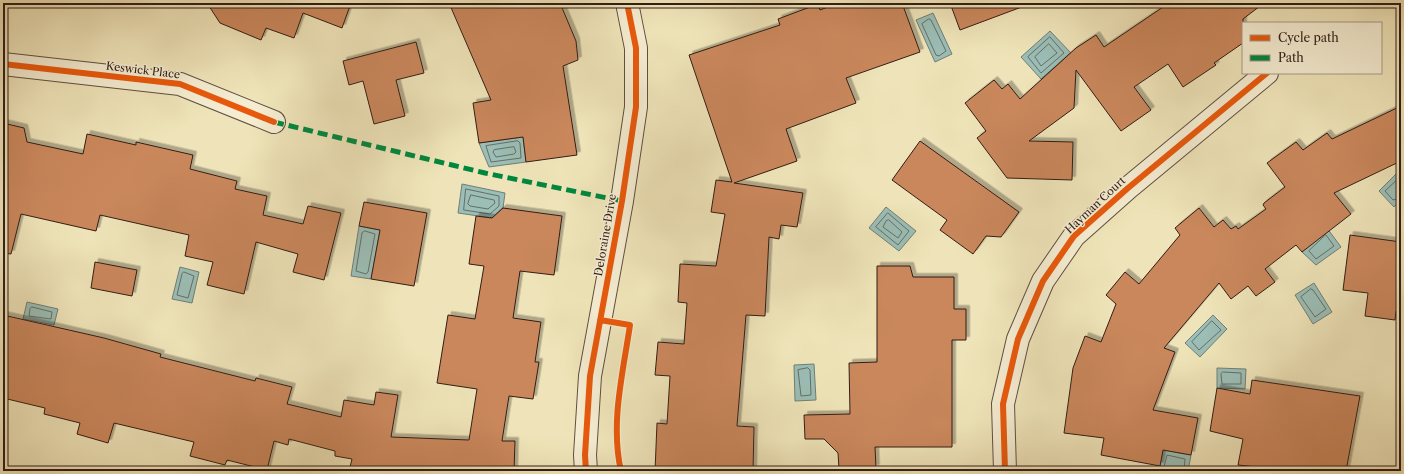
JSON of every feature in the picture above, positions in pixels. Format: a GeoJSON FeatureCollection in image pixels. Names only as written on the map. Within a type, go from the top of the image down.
{"type":"FeatureCollection","features":[{"type":"Feature","properties":{"kind":"street","name":"Deloraine Drive"},"geometry":{"type":"LineString","coordinates":[[586,471],[585,455],[590,376],[622,201],[636,107],[636,48],[628,3]]}},
{"type":"Feature","properties":{"kind":"street","name":"Keswick Place"},"geometry":{"type":"LineString","coordinates":[[3,64],[180,84],[274,122]]}},
{"type":"Feature","properties":{"kind":"street","name":"Hayman Court"},"geometry":{"type":"LineString","coordinates":[[1005,471],[1003,404],[1018,339],[1043,281],[1074,236],[1128,188],[1266,74]]}},
{"type":"Feature","properties":{"kind":"water"},"geometry":{"type":"Polygon","coordinates":[[[933,13],[952,54],[935,62],[916,20],[933,13]]]}},
{"type":"Feature","properties":{"kind":"water"},"geometry":{"type":"Polygon","coordinates":[[[1050,31],[1071,53],[1041,79],[1021,57],[1050,31]]]}},
{"type":"Feature","properties":{"kind":"water"},"geometry":{"type":"Polygon","coordinates":[[[523,137],[526,162],[489,167],[479,143],[523,137]]]}},
{"type":"Feature","properties":{"kind":"water"},"geometry":{"type":"Polygon","coordinates":[[[1399,171],[1401,174],[1401,200],[1394,207],[1379,191],[1399,171]]]}},
{"type":"Feature","properties":{"kind":"water"},"geometry":{"type":"Polygon","coordinates":[[[462,184],[505,193],[503,208],[492,218],[458,213],[462,184]]]}},
{"type":"Feature","properties":{"kind":"water"},"geometry":{"type":"Polygon","coordinates":[[[886,207],[916,231],[899,251],[869,228],[886,207]]]}},
{"type":"Feature","properties":{"kind":"water"},"geometry":{"type":"Polygon","coordinates":[[[359,226],[380,230],[371,279],[351,276],[359,226]]]}},
{"type":"Feature","properties":{"kind":"water"},"geometry":{"type":"Polygon","coordinates":[[[1327,228],[1341,247],[1316,265],[1302,252],[1327,228]]]}},
{"type":"Feature","properties":{"kind":"water"},"geometry":{"type":"Polygon","coordinates":[[[180,267],[199,272],[192,303],[172,299],[180,267]]]}},
{"type":"Feature","properties":{"kind":"water"},"geometry":{"type":"Polygon","coordinates":[[[1314,283],[1332,312],[1313,324],[1295,295],[1314,283]]]}},
{"type":"Feature","properties":{"kind":"water"},"geometry":{"type":"Polygon","coordinates":[[[27,302],[58,309],[54,325],[23,319],[27,302]]]}},
{"type":"Feature","properties":{"kind":"water"},"geometry":{"type":"Polygon","coordinates":[[[1213,315],[1227,329],[1200,357],[1185,343],[1213,315]]]}},
{"type":"Feature","properties":{"kind":"water"},"geometry":{"type":"Polygon","coordinates":[[[814,364],[816,400],[795,401],[794,365],[814,364]]]}},
{"type":"Feature","properties":{"kind":"water"},"geometry":{"type":"Polygon","coordinates":[[[1217,368],[1246,369],[1245,389],[1217,388],[1217,368]]]}},
{"type":"Feature","properties":{"kind":"water"},"geometry":{"type":"Polygon","coordinates":[[[1163,450],[1191,455],[1188,471],[1159,471],[1163,450]]]}},
{"type":"Feature","properties":{"kind":"building"},"geometry":{"type":"Polygon","coordinates":[[[207,3],[351,3],[342,28],[303,13],[294,38],[266,28],[261,40],[220,23],[207,3]]]}},
{"type":"Feature","properties":{"kind":"building"},"geometry":{"type":"Polygon","coordinates":[[[449,3],[560,3],[576,41],[578,60],[563,66],[577,155],[526,162],[523,137],[479,143],[473,103],[491,100],[449,3]]]}},
{"type":"Feature","properties":{"kind":"building"},"geometry":{"type":"Polygon","coordinates":[[[838,3],[902,3],[920,52],[846,78],[856,103],[786,129],[797,161],[734,183],[803,193],[797,227],[781,225],[779,239],[769,237],[765,316],[746,315],[737,426],[754,427],[753,471],[655,471],[657,423],[667,424],[670,376],[655,375],[658,342],[684,344],[687,303],[678,302],[680,264],[716,266],[725,214],[711,212],[716,180],[732,182],[689,55],[780,25],[778,19],[818,4],[820,10],[838,3]]]}},
{"type":"Feature","properties":{"kind":"building"},"geometry":{"type":"Polygon","coordinates":[[[950,3],[1026,3],[1027,5],[960,30],[950,3]]]}},
{"type":"Feature","properties":{"kind":"building"},"geometry":{"type":"Polygon","coordinates":[[[1169,3],[1264,3],[1243,19],[1242,44],[1214,63],[1216,65],[1183,87],[1168,64],[1134,87],[1151,110],[1121,131],[1076,70],[1074,108],[1029,141],[1073,142],[1072,180],[1007,178],[977,138],[986,131],[965,103],[994,80],[1002,89],[1008,84],[1020,99],[1076,48],[1096,35],[1104,47],[1169,3]]]}},
{"type":"Feature","properties":{"kind":"building"},"geometry":{"type":"Polygon","coordinates":[[[416,42],[424,73],[396,80],[405,116],[374,124],[363,81],[349,85],[343,61],[416,42]]]}},
{"type":"Feature","properties":{"kind":"building"},"geometry":{"type":"Polygon","coordinates":[[[1401,106],[1401,161],[1334,193],[1351,214],[1302,252],[1296,245],[1265,269],[1275,282],[1256,296],[1248,286],[1231,299],[1219,283],[1164,348],[1175,352],[1153,410],[1198,418],[1191,455],[1163,450],[1160,466],[1101,455],[1104,438],[1064,433],[1073,368],[1085,336],[1101,342],[1116,304],[1106,295],[1125,272],[1139,284],[1180,235],[1175,228],[1199,208],[1214,227],[1223,220],[1231,229],[1236,226],[1238,229],[1266,209],[1263,205],[1264,203],[1285,187],[1267,163],[1296,142],[1303,150],[1327,133],[1332,139],[1401,106]]]}},
{"type":"Feature","properties":{"kind":"building"},"geometry":{"type":"Polygon","coordinates":[[[3,123],[24,128],[27,142],[83,154],[87,134],[136,145],[136,142],[193,155],[190,169],[237,181],[235,189],[267,196],[263,215],[303,224],[308,206],[341,213],[324,280],[293,272],[298,254],[256,242],[244,294],[207,285],[213,262],[185,256],[189,235],[100,215],[96,231],[21,214],[11,254],[3,253],[3,123]]]}},
{"type":"Feature","properties":{"kind":"building"},"geometry":{"type":"Polygon","coordinates":[[[920,141],[1019,212],[1001,237],[986,236],[973,254],[940,230],[947,220],[892,180],[920,141]]]}},
{"type":"Feature","properties":{"kind":"building"},"geometry":{"type":"Polygon","coordinates":[[[364,202],[427,213],[414,286],[371,279],[380,230],[359,226],[364,202]]]}},
{"type":"Feature","properties":{"kind":"building"},"geometry":{"type":"Polygon","coordinates":[[[503,208],[562,216],[554,275],[520,271],[513,318],[541,322],[535,362],[539,362],[533,399],[509,396],[502,441],[515,441],[514,471],[349,471],[352,459],[335,456],[335,451],[289,439],[288,445],[274,441],[267,470],[227,460],[225,465],[190,456],[194,442],[114,423],[108,443],[77,434],[80,423],[44,414],[45,408],[3,398],[3,315],[104,338],[161,354],[160,357],[255,381],[256,378],[292,387],[287,404],[341,417],[344,400],[374,405],[376,392],[398,395],[391,437],[469,440],[477,389],[437,383],[448,315],[475,319],[484,266],[469,264],[476,216],[492,218],[503,208]]]}},
{"type":"Feature","properties":{"kind":"building"},"geometry":{"type":"Polygon","coordinates":[[[1350,235],[1401,242],[1401,312],[1396,311],[1395,320],[1365,316],[1368,293],[1343,290],[1350,235]]]}},
{"type":"Feature","properties":{"kind":"building"},"geometry":{"type":"Polygon","coordinates":[[[95,262],[137,270],[132,296],[91,288],[95,262]]]}},
{"type":"Feature","properties":{"kind":"building"},"geometry":{"type":"Polygon","coordinates":[[[877,266],[910,266],[913,277],[954,277],[954,309],[966,309],[966,340],[952,340],[952,447],[875,447],[876,468],[839,469],[838,453],[824,439],[805,439],[804,415],[850,414],[849,363],[877,362],[877,266]]]}},
{"type":"Feature","properties":{"kind":"building"},"geometry":{"type":"Polygon","coordinates":[[[1252,380],[1360,396],[1346,471],[1292,471],[1238,465],[1243,439],[1210,431],[1217,388],[1250,394],[1252,380]]]}},
{"type":"Feature","properties":{"kind":"marked path"},"geometry":{"type":"LineString","coordinates":[[274,122],[485,173],[622,201]]}},
{"type":"Feature","properties":{"kind":"cycle path"},"geometry":{"type":"LineString","coordinates":[[586,471],[585,455],[590,376],[622,201],[636,107],[636,48],[627,3]]}},
{"type":"Feature","properties":{"kind":"cycle path"},"geometry":{"type":"LineString","coordinates":[[3,64],[180,84],[274,122]]}},
{"type":"Feature","properties":{"kind":"cycle path"},"geometry":{"type":"LineString","coordinates":[[1005,471],[1003,404],[1018,339],[1043,281],[1074,236],[1128,188],[1266,74]]}},
{"type":"Feature","properties":{"kind":"cycle path"},"geometry":{"type":"LineString","coordinates":[[600,320],[630,325],[617,416],[618,453],[621,471]]}}]}
